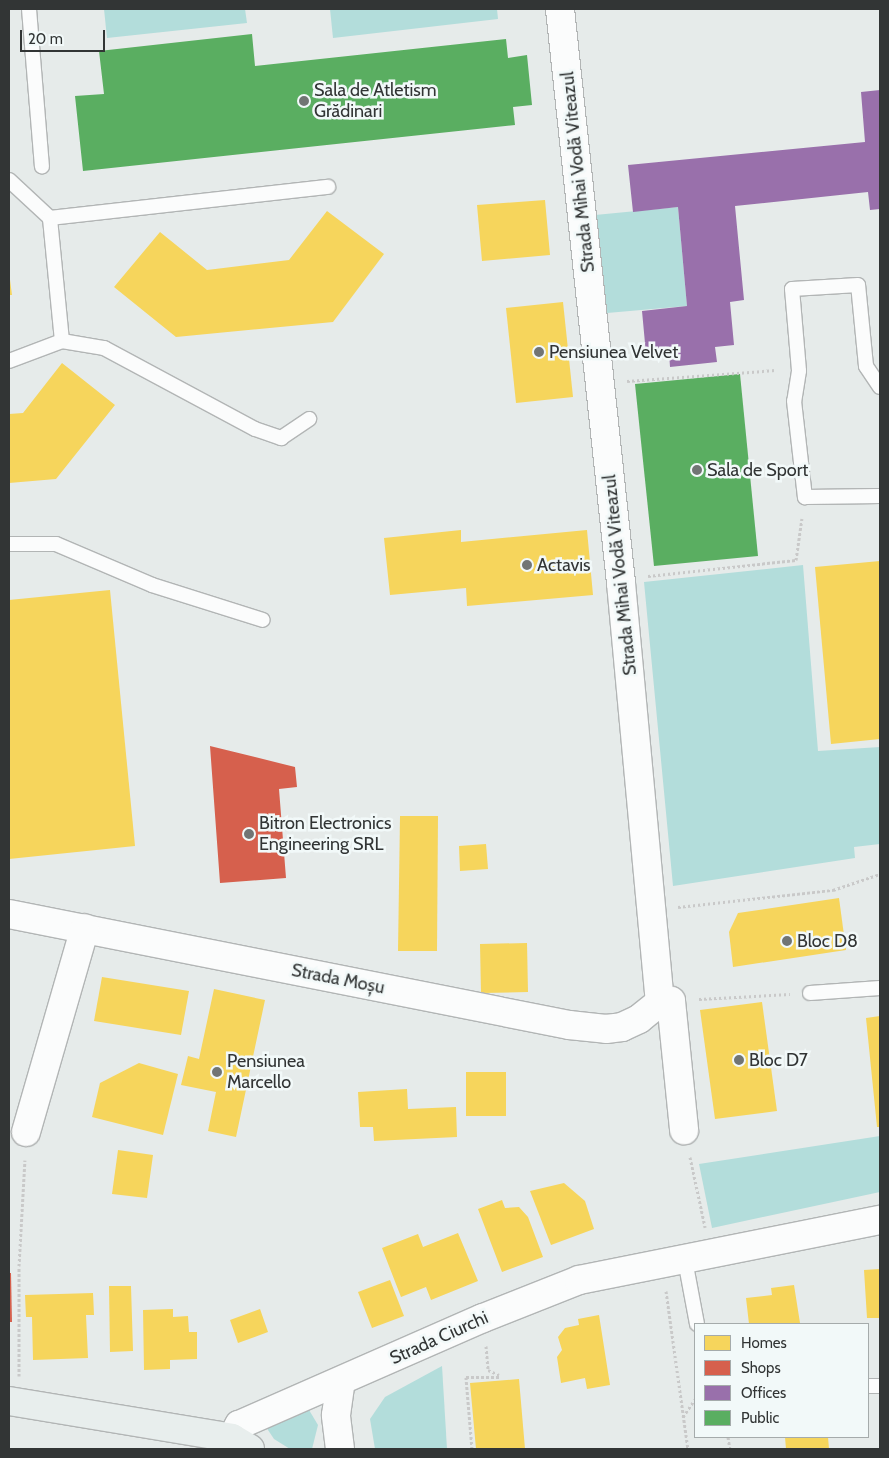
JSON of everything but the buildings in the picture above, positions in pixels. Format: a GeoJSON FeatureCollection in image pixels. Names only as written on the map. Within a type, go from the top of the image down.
{"type":"FeatureCollection","features":[{"type":"Feature","properties":{"kind":"street","name":"Strada Mihai Vodă Viteazul"},"geometry":{"type":"LineString","coordinates":[[560,9],[621,584],[652,910],[684,1130]]}},
{"type":"Feature","properties":{"kind":"street","name":"Strada Moșu"},"geometry":{"type":"LineString","coordinates":[[9,914],[569,1025],[606,1029],[622,1027],[639,1019],[666,1001]]}},
{"type":"Feature","properties":{"kind":"street"},"geometry":{"type":"LineString","coordinates":[[26,1132],[86,928]]}},
{"type":"Feature","properties":{"kind":"street","name":"Strada Ciurchi"},"geometry":{"type":"LineString","coordinates":[[14,1402],[241,1444],[239,1426],[483,1318],[579,1280],[880,1220]]}},
{"type":"Feature","properties":{"kind":"street"},"geometry":{"type":"LineString","coordinates":[[340,1449],[336,1415],[341,1382]]}},
{"type":"Feature","properties":{"kind":"lane"},"geometry":{"type":"LineString","coordinates":[[29,9],[42,166]]}},
{"type":"Feature","properties":{"kind":"lane"},"geometry":{"type":"LineString","coordinates":[[9,180],[50,218],[62,341]]}},
{"type":"Feature","properties":{"kind":"lane"},"geometry":{"type":"LineString","coordinates":[[50,218],[328,187]]}},
{"type":"Feature","properties":{"kind":"lane"},"geometry":{"type":"LineString","coordinates":[[880,387],[866,366],[858,285],[792,289],[799,371],[794,402],[805,497],[880,496]]}},
{"type":"Feature","properties":{"kind":"lane"},"geometry":{"type":"LineString","coordinates":[[9,361],[62,341],[104,348],[255,429],[281,438],[309,419]]}},
{"type":"Feature","properties":{"kind":"lane"},"geometry":{"type":"LineString","coordinates":[[9,544],[56,544],[152,584],[263,620]]}},
{"type":"Feature","properties":{"kind":"lane"},"geometry":{"type":"LineString","coordinates":[[810,993],[880,988]]}},
{"type":"Feature","properties":{"kind":"lane"},"geometry":{"type":"LineString","coordinates":[[686,1260],[697,1323]]}},
{"type":"Feature","properties":{"kind":"path"},"geometry":{"type":"LineString","coordinates":[[628,381],[776,370]]}},
{"type":"Feature","properties":{"kind":"path"},"geometry":{"type":"LineString","coordinates":[[641,577],[796,560],[805,497]]}},
{"type":"Feature","properties":{"kind":"path"},"geometry":{"type":"LineString","coordinates":[[652,910],[833,890],[880,874]]}},
{"type":"Feature","properties":{"kind":"path"},"geometry":{"type":"LineString","coordinates":[[666,1001],[810,993]]}},
{"type":"Feature","properties":{"kind":"path"},"geometry":{"type":"LineString","coordinates":[[684,1130],[686,1260],[684,1417],[688,1449]]}},
{"type":"Feature","properties":{"kind":"path"},"geometry":{"type":"LineString","coordinates":[[14,1402],[26,1132]]}},
{"type":"Feature","properties":{"kind":"path"},"geometry":{"type":"LineString","coordinates":[[472,1449],[466,1377],[501,1376],[488,1370]]}},
{"type":"Feature","properties":{"kind":"path"},"geometry":{"type":"LineString","coordinates":[[684,1417],[694,1402]]}},
{"type":"Feature","properties":{"kind":"shaded area"},"geometry":{"type":"Polygon","coordinates":[[[104,9],[245,9],[247,23],[107,38],[104,9]]]}},
{"type":"Feature","properties":{"kind":"shaded area"},"geometry":{"type":"Polygon","coordinates":[[[330,9],[497,9],[498,19],[333,38],[330,9]]]}},
{"type":"Feature","properties":{"kind":"shaded area"},"geometry":{"type":"Polygon","coordinates":[[[678,207],[687,306],[607,313],[595,215],[678,207]]]}},
{"type":"Feature","properties":{"kind":"shaded area"},"geometry":{"type":"Polygon","coordinates":[[[803,565],[818,751],[880,747],[880,844],[854,847],[855,858],[673,886],[644,582],[803,565]]]}},
{"type":"Feature","properties":{"kind":"shaded area"},"geometry":{"type":"Polygon","coordinates":[[[880,1136],[880,1192],[712,1228],[699,1164],[880,1136]]]}},
{"type":"Feature","properties":{"kind":"shaded area"},"geometry":{"type":"Polygon","coordinates":[[[442,1366],[447,1449],[375,1449],[370,1419],[385,1397],[442,1366]]]}},
{"type":"Feature","properties":{"kind":"shaded area"},"geometry":{"type":"Polygon","coordinates":[[[309,1410],[318,1425],[312,1449],[290,1449],[274,1439],[266,1427],[309,1410]]]}},
{"type":"Feature","properties":{"kind":"place","name":"Sala de Atletism Grădinari"},"geometry":{"type":"Point","coordinates":[304,101]}},
{"type":"Feature","properties":{"kind":"place","name":"Pensiunea Velvet"},"geometry":{"type":"Point","coordinates":[539,352]}},
{"type":"Feature","properties":{"kind":"place","name":"Sala de Sport"},"geometry":{"type":"Point","coordinates":[697,470]}},
{"type":"Feature","properties":{"kind":"place","name":"Actavis"},"geometry":{"type":"Point","coordinates":[527,565]}},
{"type":"Feature","properties":{"kind":"place","name":"Bitron Electronics Engineering SRL"},"geometry":{"type":"Point","coordinates":[249,834]}},
{"type":"Feature","properties":{"kind":"place","name":"Bloc D8"},"geometry":{"type":"Point","coordinates":[787,941]}},
{"type":"Feature","properties":{"kind":"place","name":"Bloc D7"},"geometry":{"type":"Point","coordinates":[739,1060]}},
{"type":"Feature","properties":{"kind":"place","name":"Pensiunea Marcello"},"geometry":{"type":"Point","coordinates":[217,1072]}}]}
